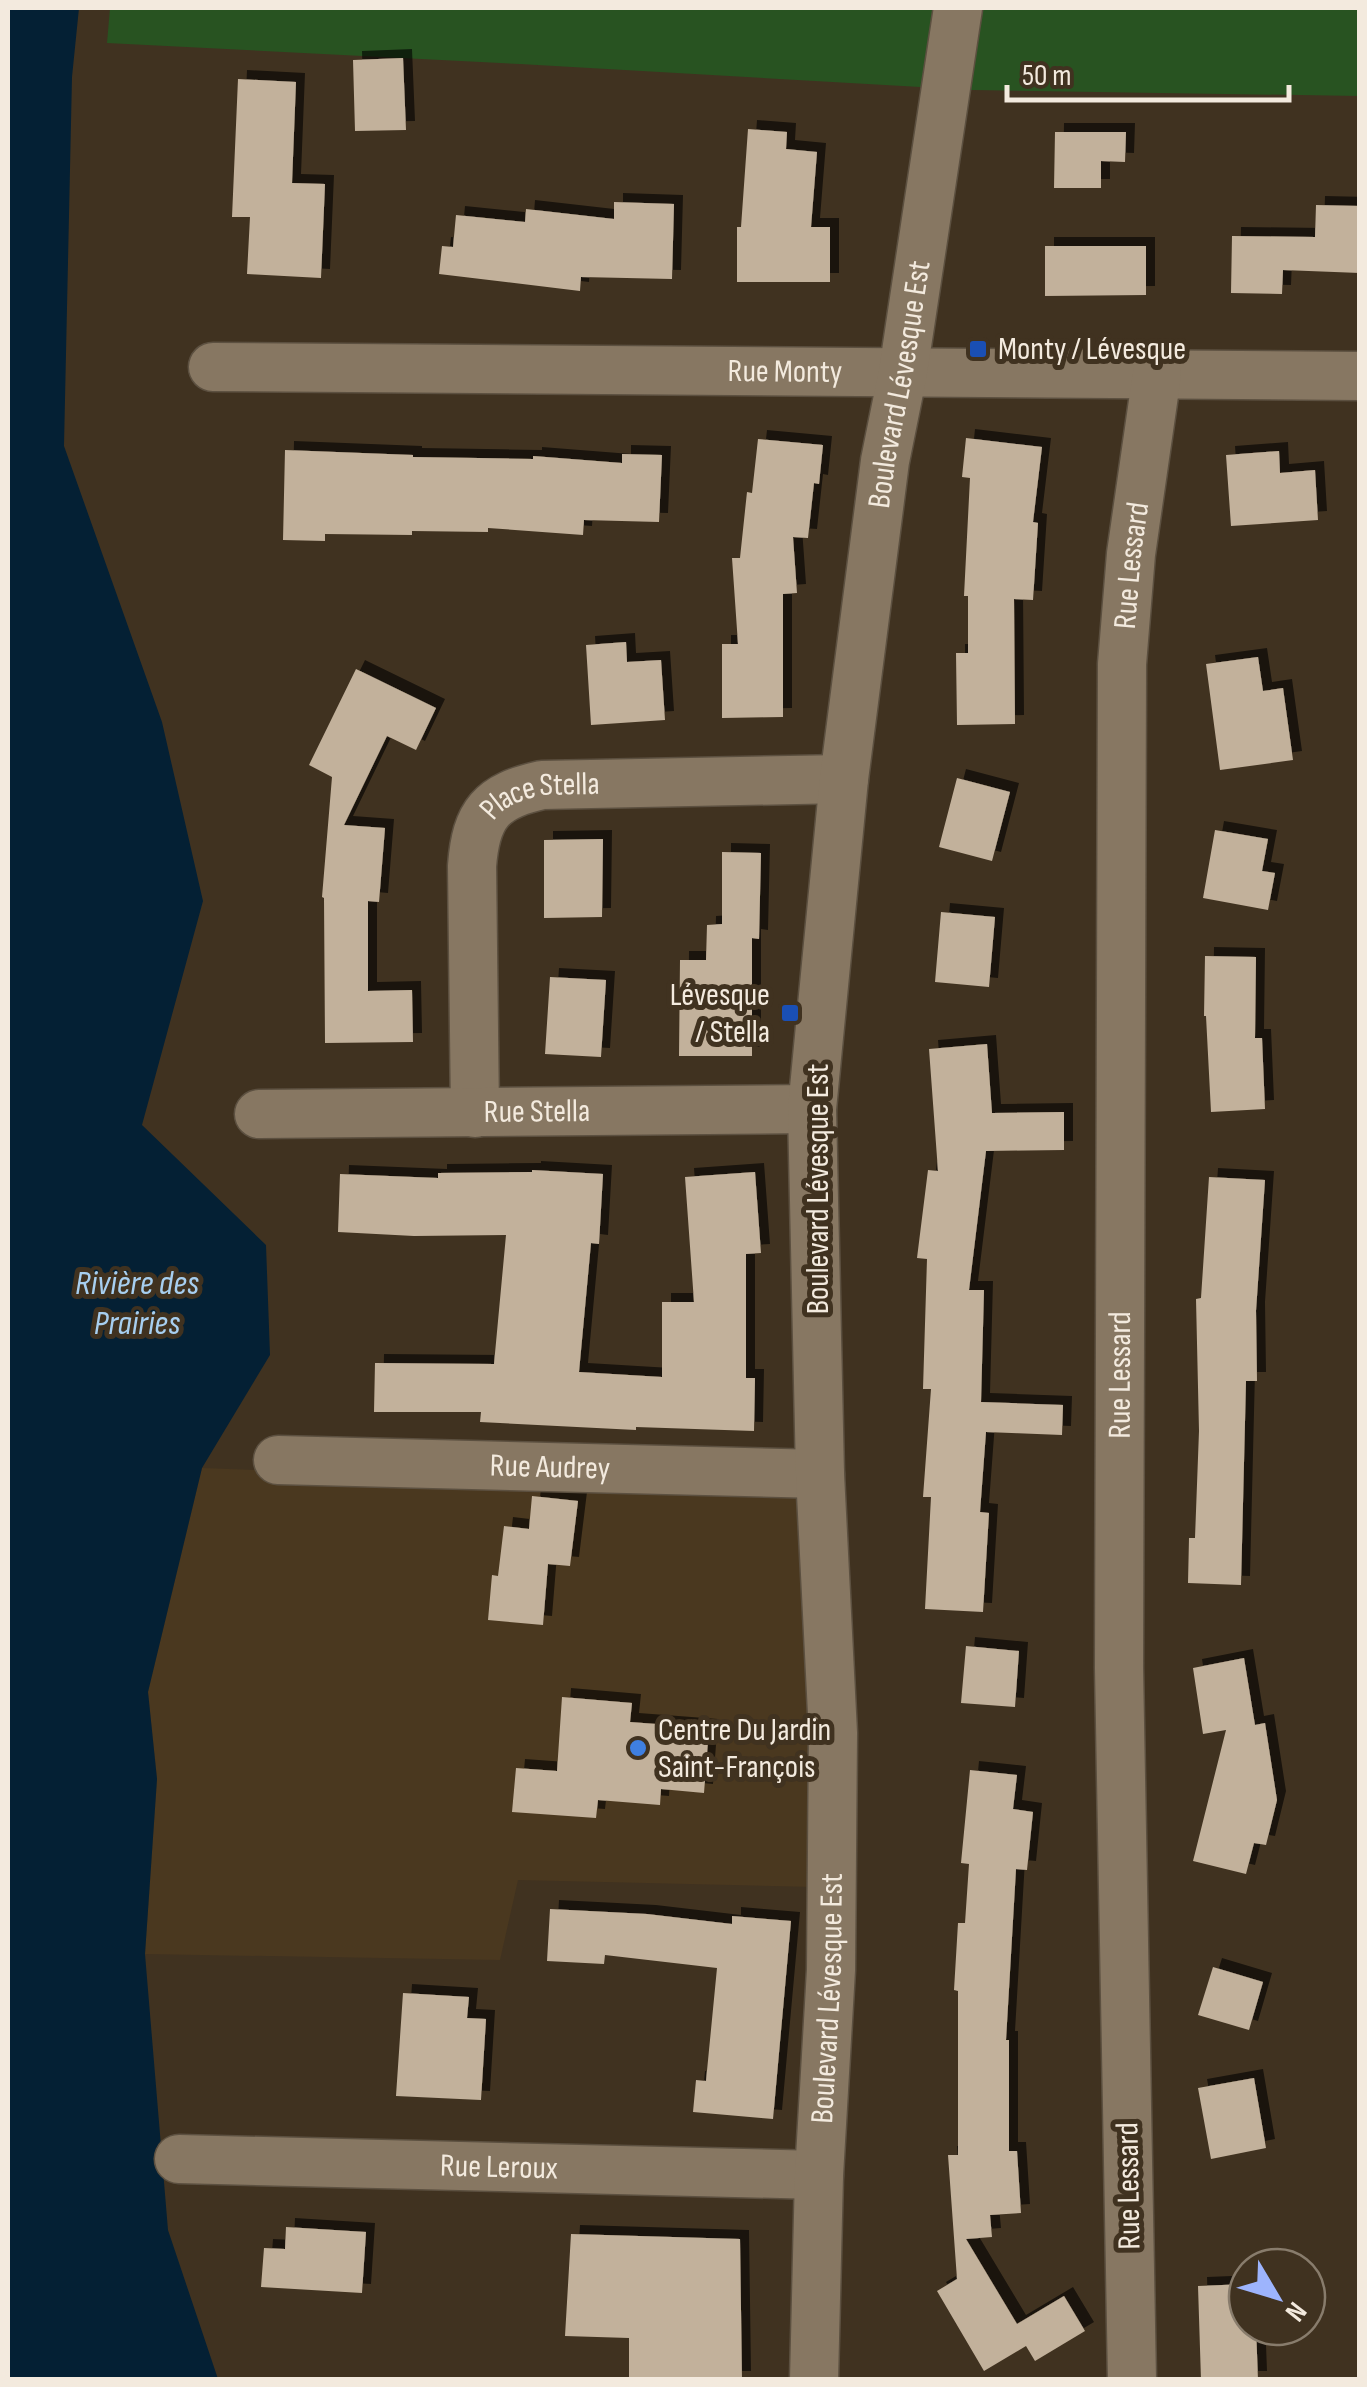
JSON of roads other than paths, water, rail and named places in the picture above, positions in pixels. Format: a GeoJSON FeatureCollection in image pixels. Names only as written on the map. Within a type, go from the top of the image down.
{"type":"FeatureCollection","features":[{"type":"Feature","properties":{"kind":"street","name":"Boulevard Lévesque Est"},"geometry":{"type":"LineString","coordinates":[[814,2380],[819,2176],[831,1970],[833,1733],[820,1474],[812,1110],[844,779],[884,461],[903,372],[958,8]]}},
{"type":"Feature","properties":{"kind":"street","name":"Rue Monty"},"geometry":{"type":"LineString","coordinates":[[213,367],[1360,376]]}},
{"type":"Feature","properties":{"kind":"street","name":"Rue Lessard"},"geometry":{"type":"LineString","coordinates":[[1132,2380],[1119,1668],[1122,664],[1132,554],[1158,374]]}},
{"type":"Feature","properties":{"kind":"street","name":"Place Stella"},"geometry":{"type":"LineString","coordinates":[[474,1112],[472,866],[474,844],[494,803],[516,791],[542,785],[844,779]]}},
{"type":"Feature","properties":{"kind":"street","name":"Rue Stella"},"geometry":{"type":"LineString","coordinates":[[259,1114],[812,1110]]}},
{"type":"Feature","properties":{"kind":"street","name":"Rue Audrey"},"geometry":{"type":"LineString","coordinates":[[278,1460],[820,1474]]}},
{"type":"Feature","properties":{"kind":"street","name":"Rue Leroux"},"geometry":{"type":"LineString","coordinates":[[180,2158],[819,2176]]}},
{"type":"Feature","properties":{"kind":"water","name":"Rivière des Prairies"},"geometry":{"type":"Polygon","coordinates":[[[8,8],[79,8],[72,77],[64,446],[162,722],[203,901],[142,1125],[266,1245],[270,1355],[202,1468],[148,1692],[157,1779],[145,1954],[168,2230],[218,2379],[8,2380],[8,8]]]}},
{"type":"Feature","properties":{"kind":"place","name":"Monty / Lévesque"},"geometry":{"type":"Point","coordinates":[978,349]}},
{"type":"Feature","properties":{"kind":"place","name":"Lévesque / Stella"},"geometry":{"type":"Point","coordinates":[790,1013]}},
{"type":"Feature","properties":{"kind":"place","name":"Centre Du Jardin Saint-François"},"geometry":{"type":"Point","coordinates":[638,1748]}}]}
